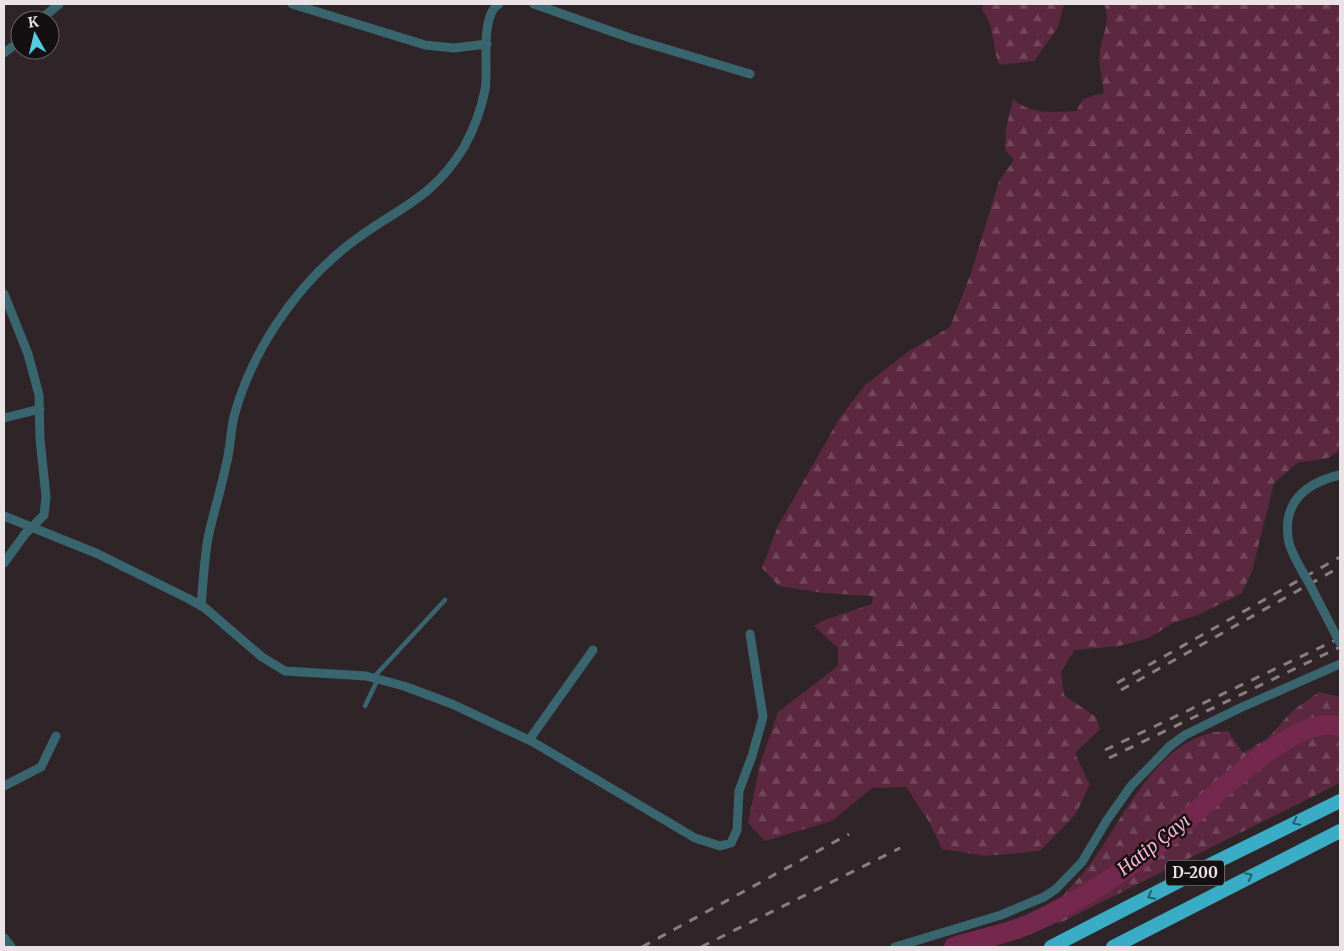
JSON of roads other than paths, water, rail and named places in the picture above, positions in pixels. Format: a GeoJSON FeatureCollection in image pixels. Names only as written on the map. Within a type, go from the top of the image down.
{"type":"FeatureCollection","features":[{"type":"Feature","properties":{"kind":"highway","name":"D-200"},"geometry":{"type":"LineString","coordinates":[[1051,947],[1340,801]]}},
{"type":"Feature","properties":{"kind":"highway","name":"D-200"},"geometry":{"type":"LineString","coordinates":[[1113,947],[1340,831]]}},
{"type":"Feature","properties":{"kind":"street"},"geometry":{"type":"LineString","coordinates":[[292,4],[425,45],[454,48],[487,44]]}},
{"type":"Feature","properties":{"kind":"street"},"geometry":{"type":"LineString","coordinates":[[201,606],[208,540],[228,461],[231,430],[240,398],[252,370],[280,320],[320,271],[350,244],[427,193],[447,171],[463,148],[479,112],[487,78],[489,18],[495,6],[499,4]]}},
{"type":"Feature","properties":{"kind":"street"},"geometry":{"type":"LineString","coordinates":[[534,4],[633,38],[750,74]]}},
{"type":"Feature","properties":{"kind":"street"},"geometry":{"type":"LineString","coordinates":[[4,294],[28,354],[39,395],[40,439],[46,497],[44,515],[8,555],[4,563]]}},
{"type":"Feature","properties":{"kind":"street"},"geometry":{"type":"LineString","coordinates":[[4,418],[40,409]]}},
{"type":"Feature","properties":{"kind":"street"},"geometry":{"type":"LineString","coordinates":[[1340,475],[1327,478],[1306,488],[1289,514],[1288,529],[1292,551],[1340,643]]}},
{"type":"Feature","properties":{"kind":"street"},"geometry":{"type":"LineString","coordinates":[[4,516],[98,554],[201,606],[262,657],[285,671],[376,679],[452,704],[529,740],[619,790],[695,838],[720,846],[727,845],[733,839],[737,830],[738,797],[763,717],[750,634]]}},
{"type":"Feature","properties":{"kind":"street"},"geometry":{"type":"LineString","coordinates":[[529,740],[593,650]]}},
{"type":"Feature","properties":{"kind":"street"},"geometry":{"type":"LineString","coordinates":[[895,947],[1001,915],[1044,897],[1056,889],[1082,862],[1107,820],[1131,786],[1170,746],[1185,735],[1240,708],[1340,664]]}},
{"type":"Feature","properties":{"kind":"street"},"geometry":{"type":"LineString","coordinates":[[4,786],[41,767],[56,736]]}},
{"type":"Feature","properties":{"kind":"street"},"geometry":{"type":"LineString","coordinates":[[4,939],[10,947]]}},
{"type":"Feature","properties":{"kind":"lane"},"geometry":{"type":"LineString","coordinates":[[365,706],[376,679],[445,600]]}},
{"type":"Feature","properties":{"kind":"waterway","name":"Hatip Çayı"},"geometry":{"type":"LineString","coordinates":[[954,947],[1021,928],[1077,900],[1158,846],[1223,788],[1274,748],[1299,733],[1321,726],[1340,727]]}},
{"type":"Feature","properties":{"kind":"railway"},"geometry":{"type":"LineString","coordinates":[[1117,683],[1340,557]]}},
{"type":"Feature","properties":{"kind":"railway"},"geometry":{"type":"LineString","coordinates":[[1121,690],[1340,567]]}},
{"type":"Feature","properties":{"kind":"railway"},"geometry":{"type":"LineString","coordinates":[[1105,750],[1340,638]]}},
{"type":"Feature","properties":{"kind":"railway"},"geometry":{"type":"LineString","coordinates":[[1109,758],[1340,647]]}},
{"type":"Feature","properties":{"kind":"railway"},"geometry":{"type":"LineString","coordinates":[[642,947],[849,834]]}},
{"type":"Feature","properties":{"kind":"railway"},"geometry":{"type":"LineString","coordinates":[[701,947],[900,848]]}}]}
